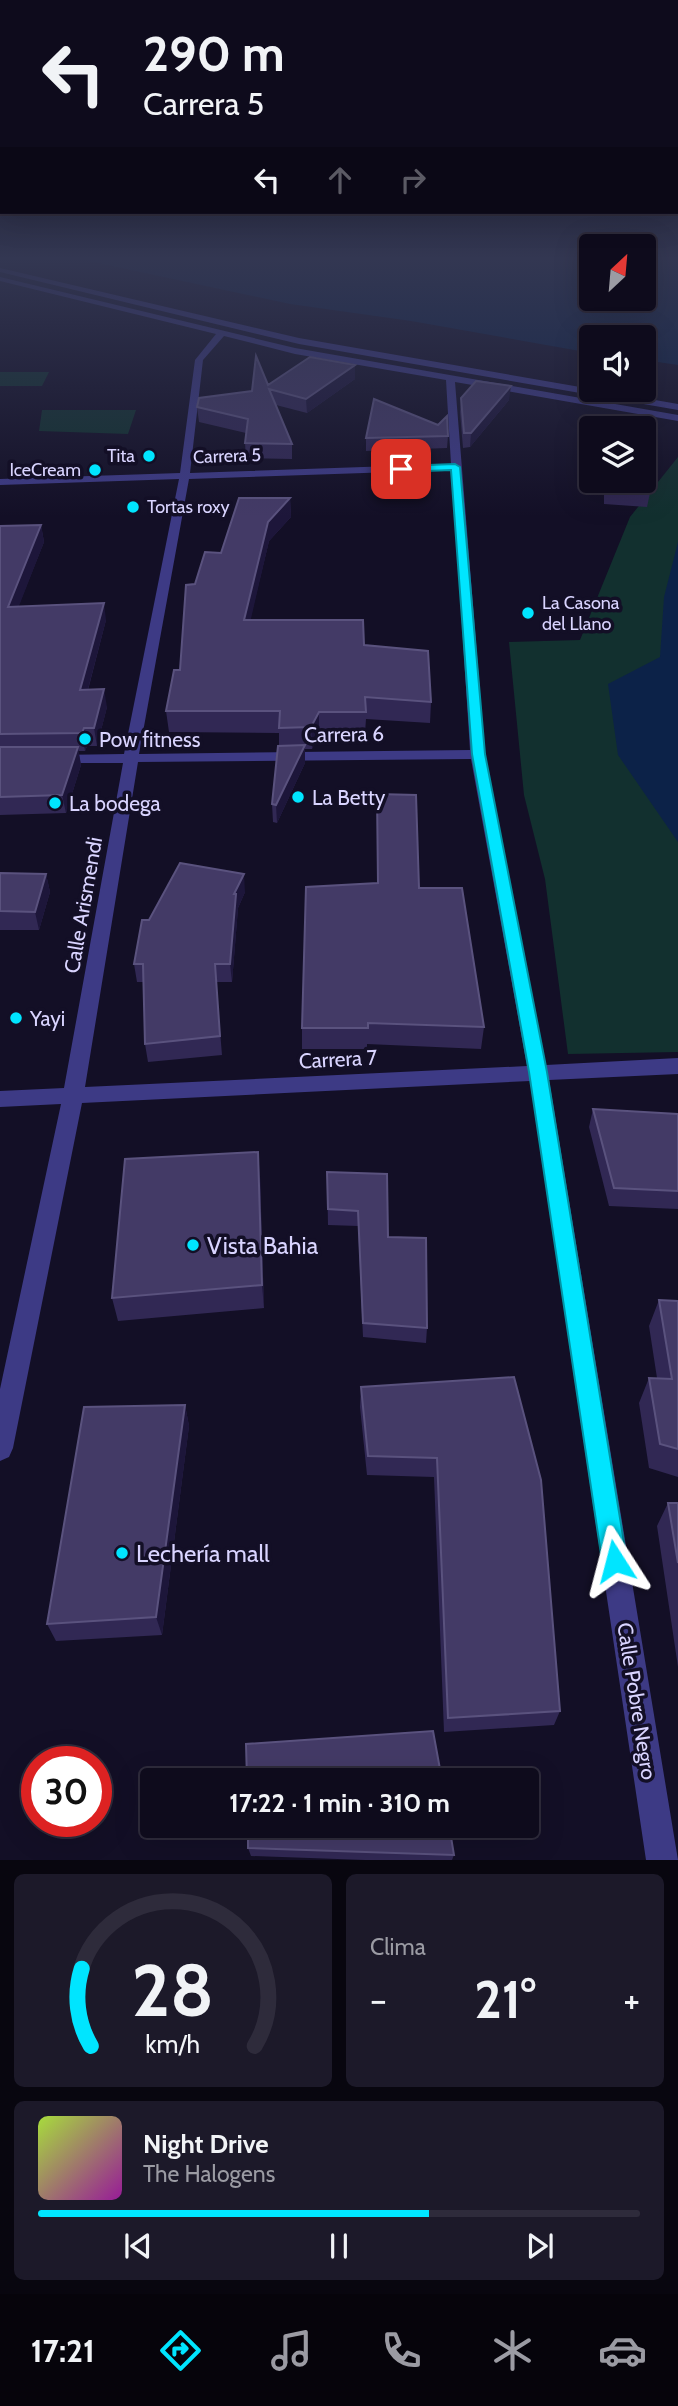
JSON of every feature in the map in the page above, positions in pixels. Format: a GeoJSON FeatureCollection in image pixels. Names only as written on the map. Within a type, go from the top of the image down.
{"type":"FeatureCollection","features":[{"type":"Feature","properties":{"kind":"street","name":"Calle Arismendi"},"geometry":{"type":"LineString","coordinates":[[0,1448],[73,1096],[131,758],[185,474],[199,360],[213,344]]}},
{"type":"Feature","properties":{"kind":"street"},"geometry":{"type":"LineString","coordinates":[[266,344],[678,418]]}},
{"type":"Feature","properties":{"kind":"street"},"geometry":{"type":"LineString","coordinates":[[315,344],[678,407]]}},
{"type":"Feature","properties":{"kind":"street","name":"Calle Pobre Negro"},"geometry":{"type":"LineString","coordinates":[[450,379],[478,754],[538,1072],[662,1860]]}},
{"type":"Feature","properties":{"kind":"street","name":"Carrera 5"},"geometry":{"type":"LineString","coordinates":[[0,482],[455,467]]}},
{"type":"Feature","properties":{"kind":"street","name":"Carrera 6"},"geometry":{"type":"LineString","coordinates":[[39,759],[478,754]]}},
{"type":"Feature","properties":{"kind":"street","name":"Carrera 7"},"geometry":{"type":"LineString","coordinates":[[0,1099],[678,1066]]}},
{"type":"Feature","properties":{"kind":"green space"},"geometry":{"type":"Polygon","coordinates":[[[0,372],[49,372],[42,386],[0,386],[0,372]]]}},
{"type":"Feature","properties":{"kind":"green space"},"geometry":{"type":"Polygon","coordinates":[[[42,410],[136,410],[128,434],[39,431],[42,410]]]}},
{"type":"Feature","properties":{"kind":"green space"},"geometry":{"type":"Polygon","coordinates":[[[678,457],[678,1052],[568,1054],[545,879],[524,795],[509,642],[580,640],[630,517],[649,493],[656,493],[656,484],[678,457]]]}},
{"type":"Feature","properties":{"kind":"water"},"geometry":{"type":"Polygon","coordinates":[[[539,344],[579,344],[579,351],[539,344]]]}},
{"type":"Feature","properties":{"kind":"water"},"geometry":{"type":"Polygon","coordinates":[[[656,344],[678,344],[678,365],[656,362],[656,344]]]}},
{"type":"Feature","properties":{"kind":"water"},"geometry":{"type":"Polygon","coordinates":[[[678,542],[678,842],[618,755],[608,684],[660,657],[664,597],[678,542]]]}},
{"type":"Feature","properties":{"kind":"building"},"geometry":{"type":"Polygon","coordinates":[[[256,356],[268,385],[310,357],[355,365],[306,399],[269,389],[292,444],[245,443],[248,419],[197,407],[199,398],[252,391],[256,356]]]}},
{"type":"Feature","properties":{"kind":"building"},"geometry":{"type":"Polygon","coordinates":[[[476,381],[511,386],[471,433],[464,433],[461,398],[476,381]]]}},
{"type":"Feature","properties":{"kind":"building"},"geometry":{"type":"Polygon","coordinates":[[[374,399],[438,425],[447,416],[448,436],[366,438],[374,399]]]}},
{"type":"Feature","properties":{"kind":"building"},"geometry":{"type":"Polygon","coordinates":[[[239,498],[290,498],[268,522],[244,620],[363,620],[364,645],[428,651],[431,702],[365,697],[366,712],[319,712],[311,727],[279,728],[280,711],[166,711],[174,670],[180,670],[186,585],[195,584],[205,552],[221,553],[239,498]]]}},
{"type":"Feature","properties":{"kind":"building"},"geometry":{"type":"Polygon","coordinates":[[[41,525],[8,607],[104,603],[80,690],[104,689],[94,728],[84,728],[82,733],[0,734],[0,526],[41,525]]]}},
{"type":"Feature","properties":{"kind":"building"},"geometry":{"type":"Polygon","coordinates":[[[305,745],[276,805],[272,804],[278,746],[305,745]]]}},
{"type":"Feature","properties":{"kind":"building"},"geometry":{"type":"Polygon","coordinates":[[[0,747],[78,747],[62,795],[0,797],[0,747]]]}},
{"type":"Feature","properties":{"kind":"building"},"geometry":{"type":"Polygon","coordinates":[[[377,794],[416,795],[419,888],[462,888],[484,1027],[368,1023],[368,1028],[302,1028],[306,887],[378,883],[377,794]]]}},
{"type":"Feature","properties":{"kind":"building"},"geometry":{"type":"Polygon","coordinates":[[[180,863],[244,874],[234,894],[230,964],[215,964],[220,1036],[145,1044],[143,964],[134,964],[142,920],[149,920],[180,863]]]}},
{"type":"Feature","properties":{"kind":"building"},"geometry":{"type":"Polygon","coordinates":[[[0,873],[46,874],[35,912],[0,911],[0,873]]]}},
{"type":"Feature","properties":{"kind":"building"},"geometry":{"type":"Polygon","coordinates":[[[593,1109],[678,1114],[678,1191],[614,1188],[593,1109]]]}},
{"type":"Feature","properties":{"kind":"building","name":"Vista Bahia"},"geometry":{"type":"Polygon","coordinates":[[[258,1152],[262,1285],[112,1298],[125,1159],[258,1152]]]}},
{"type":"Feature","properties":{"kind":"building"},"geometry":{"type":"Polygon","coordinates":[[[327,1172],[387,1174],[388,1237],[426,1238],[427,1328],[363,1323],[358,1211],[328,1209],[327,1172]]]}},
{"type":"Feature","properties":{"kind":"building"},"geometry":{"type":"Polygon","coordinates":[[[659,1300],[678,1301],[678,1449],[660,1444],[649,1378],[672,1379],[659,1300]]]}},
{"type":"Feature","properties":{"kind":"building"},"geometry":{"type":"Polygon","coordinates":[[[514,1377],[541,1480],[560,1711],[448,1718],[437,1458],[368,1456],[361,1387],[514,1377]]]}},
{"type":"Feature","properties":{"kind":"building"},"geometry":{"type":"Polygon","coordinates":[[[185,1405],[156,1617],[47,1624],[84,1407],[185,1405]]]}},
{"type":"Feature","properties":{"kind":"building"},"geometry":{"type":"Polygon","coordinates":[[[668,1503],[678,1503],[678,1563],[668,1503]]]}},
{"type":"Feature","properties":{"kind":"building"},"geometry":{"type":"Polygon","coordinates":[[[433,1731],[440,1768],[247,1768],[246,1744],[433,1731]]]}},
{"type":"Feature","properties":{"kind":"building"},"geometry":{"type":"Polygon","coordinates":[[[248,1838],[451,1838],[454,1855],[248,1848],[248,1838]]]}},
{"type":"Feature","properties":{"kind":"place","name":"Tita"},"geometry":{"type":"Point","coordinates":[149,456]}},
{"type":"Feature","properties":{"kind":"place","name":"IceCream"},"geometry":{"type":"Point","coordinates":[95,470]}},
{"type":"Feature","properties":{"kind":"place","name":"Tortas roxy"},"geometry":{"type":"Point","coordinates":[133,507]}},
{"type":"Feature","properties":{"kind":"place","name":"La Casona del Llano"},"geometry":{"type":"Point","coordinates":[528,613]}},
{"type":"Feature","properties":{"kind":"place","name":"Pow fitness"},"geometry":{"type":"Point","coordinates":[85,739]}},
{"type":"Feature","properties":{"kind":"place","name":"La Betty"},"geometry":{"type":"Point","coordinates":[298,797]}},
{"type":"Feature","properties":{"kind":"place","name":"La bodega"},"geometry":{"type":"Point","coordinates":[55,803]}},
{"type":"Feature","properties":{"kind":"place","name":"Yayi"},"geometry":{"type":"Point","coordinates":[16,1018]}},
{"type":"Feature","properties":{"kind":"place","name":"Vista Bahia"},"geometry":{"type":"Point","coordinates":[193,1245]}},
{"type":"Feature","properties":{"kind":"place","name":"Lechería mall"},"geometry":{"type":"Point","coordinates":[122,1553]}},
{"type":"Feature","properties":{"kind":"route"},"geometry":{"type":"LineString","coordinates":[[401,469],[455,467],[478,754],[538,1072],[615,1561]]}}]}
